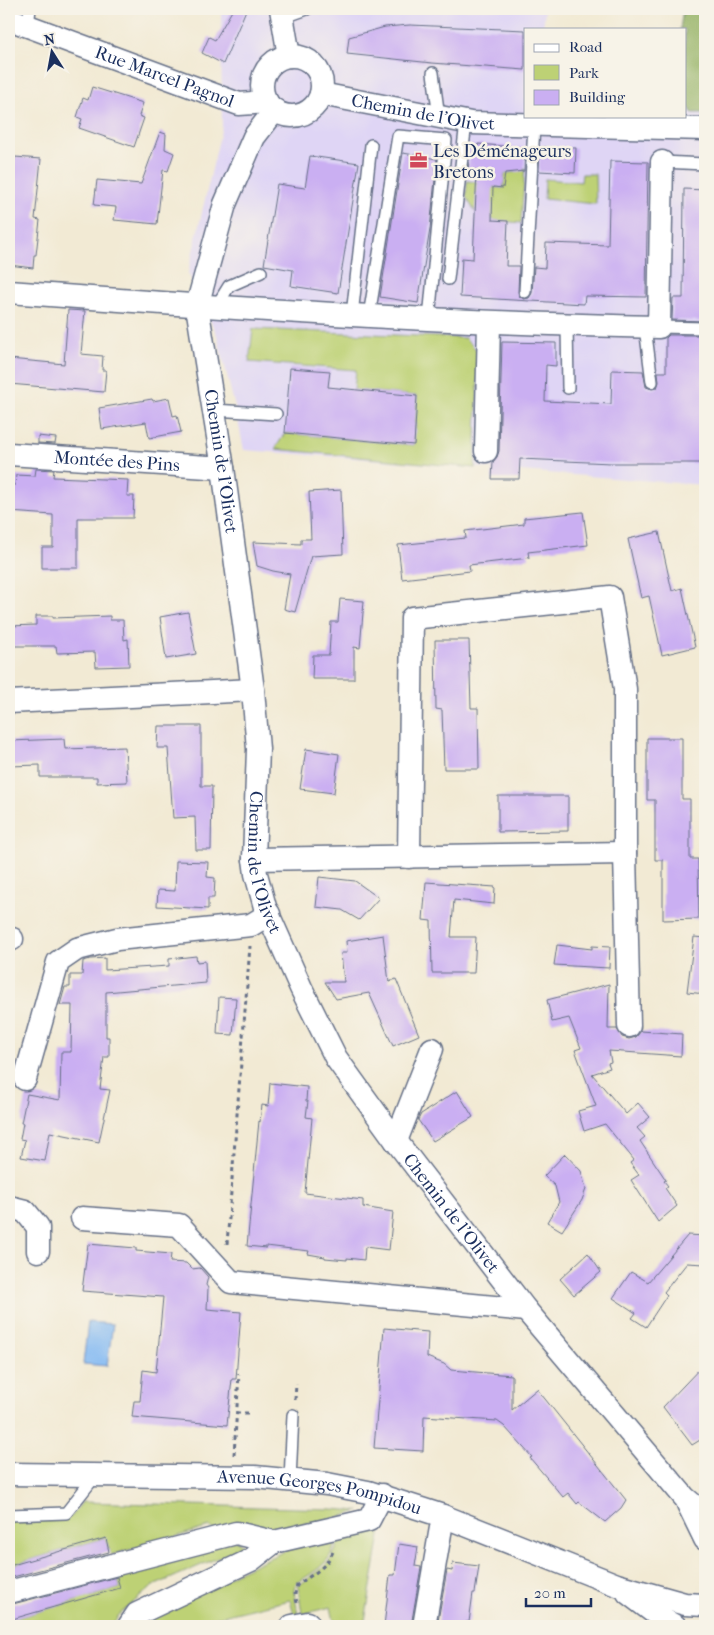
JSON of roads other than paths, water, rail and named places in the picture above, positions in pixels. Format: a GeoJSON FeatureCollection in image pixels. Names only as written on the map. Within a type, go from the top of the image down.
{"type":"FeatureCollection","features":[{"type":"Feature","properties":{"kind":"street"},"geometry":{"type":"LineString","coordinates":[[282,14],[289,56]]}},
{"type":"Feature","properties":{"kind":"street","name":"Rue Marcel Pagnol"},"geometry":{"type":"LineString","coordinates":[[22,17],[240,104],[271,106]]}},
{"type":"Feature","properties":{"kind":"street"},"geometry":{"type":"LineString","coordinates":[[289,56],[298,57],[307,60],[320,75],[321,94],[317,103],[310,110],[292,116],[283,114],[271,106],[263,93],[262,83],[265,73],[279,59],[289,56]]}},
{"type":"Feature","properties":{"kind":"street","name":"Chemin de l'Olivet"},"geometry":{"type":"LineString","coordinates":[[321,94],[466,122],[705,129]]}},
{"type":"Feature","properties":{"kind":"street","name":"Chemin de l'Olivet"},"geometry":{"type":"LineString","coordinates":[[271,106],[254,137],[225,204],[207,306],[214,410],[253,690],[258,750],[254,859],[265,907],[260,920],[301,988],[336,1058],[396,1141],[526,1310],[685,1498],[705,1515]]}},
{"type":"Feature","properties":{"kind":"street"},"geometry":{"type":"LineString","coordinates":[[9,292],[489,323],[652,327],[662,162]]}},
{"type":"Feature","properties":{"kind":"street"},"geometry":{"type":"LineString","coordinates":[[486,451],[489,323]]}},
{"type":"Feature","properties":{"kind":"street","name":"Montée des Pins"},"geometry":{"type":"LineString","coordinates":[[9,454],[223,468]]}},
{"type":"Feature","properties":{"kind":"street"},"geometry":{"type":"LineString","coordinates":[[409,856],[412,618],[610,597],[625,689],[625,853],[629,1026]]}},
{"type":"Feature","properties":{"kind":"street"},"geometry":{"type":"LineString","coordinates":[[9,702],[253,690]]}},
{"type":"Feature","properties":{"kind":"street"},"geometry":{"type":"LineString","coordinates":[[254,859],[625,853]]}},
{"type":"Feature","properties":{"kind":"street"},"geometry":{"type":"LineString","coordinates":[[25,1079],[58,962],[77,949],[117,939],[260,920]]}},
{"type":"Feature","properties":{"kind":"street"},"geometry":{"type":"LineString","coordinates":[[396,1141],[432,1049]]}},
{"type":"Feature","properties":{"kind":"street"},"geometry":{"type":"LineString","coordinates":[[9,1207],[26,1211],[38,1227],[38,1250]]}},
{"type":"Feature","properties":{"kind":"street"},"geometry":{"type":"LineString","coordinates":[[82,1218],[178,1225],[231,1282],[526,1310]]}},
{"type":"Feature","properties":{"kind":"street","name":"Avenue Georges Pompidou"},"geometry":{"type":"LineString","coordinates":[[9,1474],[232,1476],[328,1484],[382,1496],[443,1516],[617,1585],[685,1604],[705,1605]]}},
{"type":"Feature","properties":{"kind":"street"},"geometry":{"type":"LineString","coordinates":[[129,1626],[137,1614],[251,1560],[274,1542],[369,1520],[382,1496]]}},
{"type":"Feature","properties":{"kind":"street","name":"Chemin de l'Olivet"},"geometry":{"type":"LineString","coordinates":[[685,1498],[705,1539]]}},
{"type":"Feature","properties":{"kind":"street"},"geometry":{"type":"LineString","coordinates":[[424,1626],[443,1516]]}},
{"type":"Feature","properties":{"kind":"street"},"geometry":{"type":"LineString","coordinates":[[9,1592],[236,1533],[274,1542]]}},
{"type":"Feature","properties":{"kind":"street","name":"Avenue Georges Pompidou"},"geometry":{"type":"LineString","coordinates":[[617,1585],[675,1626]]}},
{"type":"Feature","properties":{"kind":"lane"},"geometry":{"type":"LineString","coordinates":[[282,14],[307,9]]}},
{"type":"Feature","properties":{"kind":"lane"},"geometry":{"type":"LineString","coordinates":[[433,73],[439,117]]}},
{"type":"Feature","properties":{"kind":"lane"},"geometry":{"type":"LineString","coordinates":[[448,279],[466,122]]}},
{"type":"Feature","properties":{"kind":"lane"},"geometry":{"type":"LineString","coordinates":[[525,292],[534,125]]}},
{"type":"Feature","properties":{"kind":"lane"},"geometry":{"type":"LineString","coordinates":[[360,315],[398,136],[446,140],[429,319]]}},
{"type":"Feature","properties":{"kind":"lane"},"geometry":{"type":"LineString","coordinates":[[360,315],[371,146]]}},
{"type":"Feature","properties":{"kind":"lane"},"geometry":{"type":"LineString","coordinates":[[662,162],[705,164]]}},
{"type":"Feature","properties":{"kind":"lane"},"geometry":{"type":"LineString","coordinates":[[207,306],[229,286],[261,272]]}},
{"type":"Feature","properties":{"kind":"lane"},"geometry":{"type":"LineString","coordinates":[[567,325],[568,388]]}},
{"type":"Feature","properties":{"kind":"lane"},"geometry":{"type":"LineString","coordinates":[[652,382],[652,327],[705,328]]}},
{"type":"Feature","properties":{"kind":"lane"},"geometry":{"type":"LineString","coordinates":[[214,410],[276,414]]}},
{"type":"Feature","properties":{"kind":"lane"},"geometry":{"type":"LineString","coordinates":[[290,1480],[293,1415]]}},
{"type":"Feature","properties":{"kind":"lane"},"geometry":{"type":"LineString","coordinates":[[9,1515],[66,1513],[98,1474]]}},
{"type":"Feature","properties":{"kind":"water"},"geometry":{"type":"Polygon","coordinates":[[[88,1322],[113,1324],[107,1366],[83,1364],[88,1322]]]}},
{"type":"Feature","properties":{"kind":"place","name":"Les Déménageurs Bretons"},"geometry":{"type":"Point","coordinates":[419,161]}}]}
